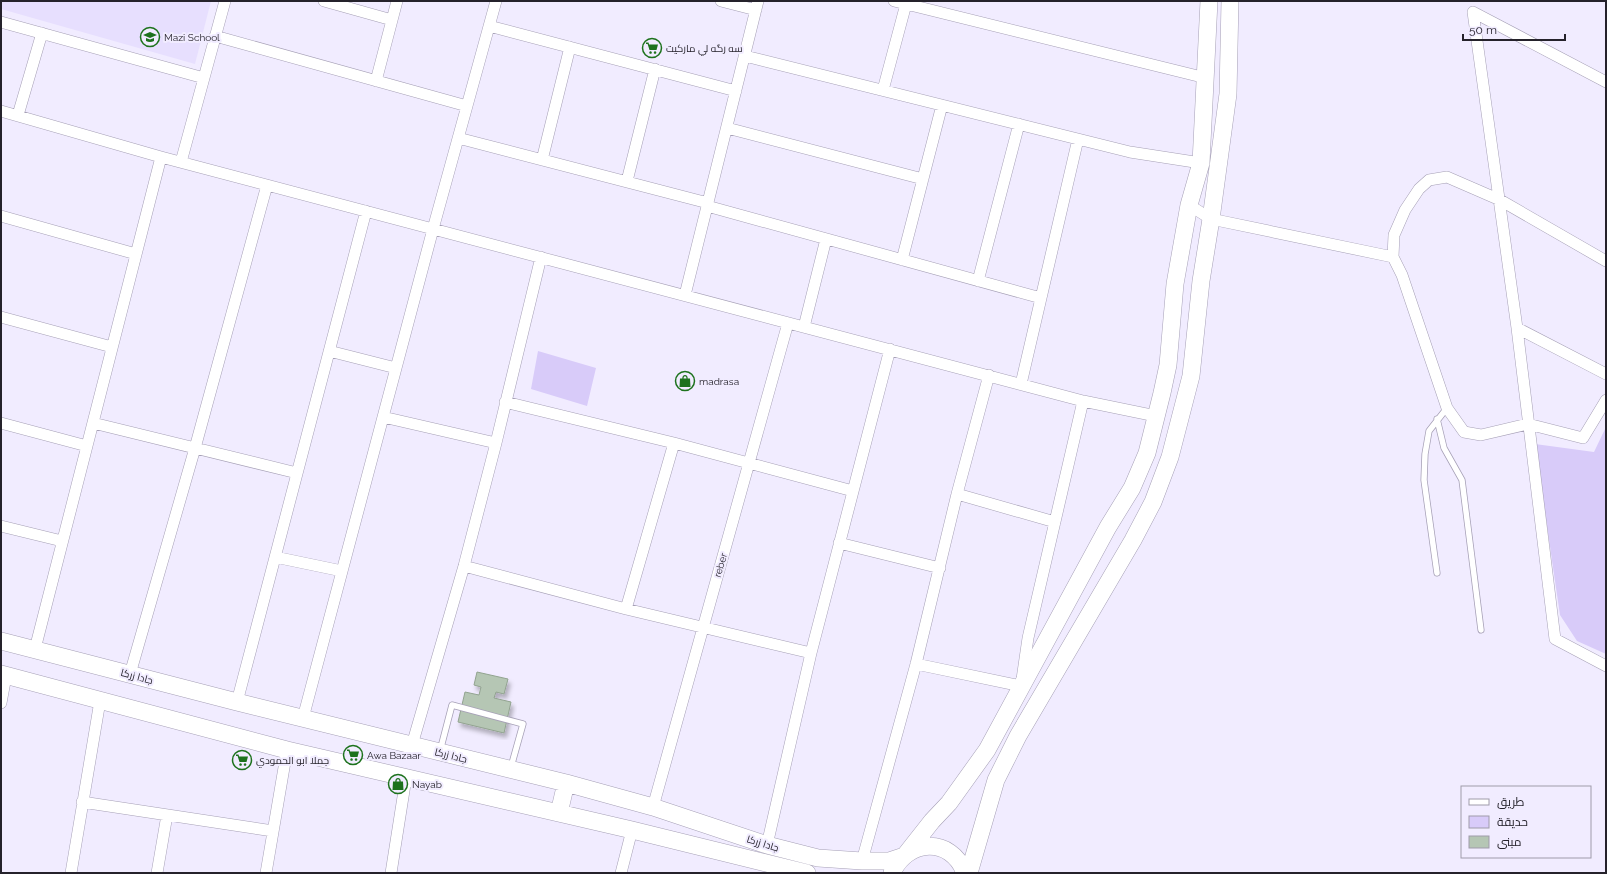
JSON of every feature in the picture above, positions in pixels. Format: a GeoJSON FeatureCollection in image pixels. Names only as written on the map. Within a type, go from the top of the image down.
{"type":"FeatureCollection","features":[{"type":"Feature","properties":{"kind":"main road"},"geometry":{"type":"LineString","coordinates":[[892,873],[932,821],[949,803],[988,750],[1021,686],[1108,527],[1132,488],[1147,453],[1168,365],[1175,284],[1189,205],[1201,163],[1209,1]]}},
{"type":"Feature","properties":{"kind":"main road"},"geometry":{"type":"LineString","coordinates":[[969,873],[996,780],[1018,736],[1133,540],[1153,502],[1170,457],[1191,376],[1201,281],[1212,219],[1228,94],[1230,1]]}},
{"type":"Feature","properties":{"kind":"main road","name":"جادا زرکا"},"geometry":{"type":"LineString","coordinates":[[1,641],[412,746],[566,783],[653,807],[767,845],[818,858],[889,861],[904,856],[922,847],[940,848],[956,857],[965,873]]}},
{"type":"Feature","properties":{"kind":"main road","name":"جادا زرکا"},"geometry":{"type":"LineString","coordinates":[[3,675],[287,750],[632,830],[807,873]]}},
{"type":"Feature","properties":{"kind":"main road"},"geometry":{"type":"LineString","coordinates":[[559,813],[566,783]]}},
{"type":"Feature","properties":{"kind":"street"},"geometry":{"type":"LineString","coordinates":[[180,162],[225,1]]}},
{"type":"Feature","properties":{"kind":"street"},"geometry":{"type":"LineString","coordinates":[[324,1],[392,20]]}},
{"type":"Feature","properties":{"kind":"street"},"geometry":{"type":"LineString","coordinates":[[376,81],[397,1]]}},
{"type":"Feature","properties":{"kind":"street"},"geometry":{"type":"LineString","coordinates":[[303,718],[433,229],[496,1]]}},
{"type":"Feature","properties":{"kind":"street"},"geometry":{"type":"LineString","coordinates":[[685,295],[757,6],[721,1]]}},
{"type":"Feature","properties":{"kind":"street"},"geometry":{"type":"LineString","coordinates":[[894,1],[906,4],[934,6],[1206,78]]}},
{"type":"Feature","properties":{"kind":"street"},"geometry":{"type":"LineString","coordinates":[[882,90],[906,4]]}},
{"type":"Feature","properties":{"kind":"street"},"geometry":{"type":"LineString","coordinates":[[1606,82],[1473,12],[1517,328],[1555,639],[1606,666]]}},
{"type":"Feature","properties":{"kind":"street"},"geometry":{"type":"LineString","coordinates":[[1,22],[204,78]]}},
{"type":"Feature","properties":{"kind":"street"},"geometry":{"type":"LineString","coordinates":[[489,26],[736,91]]}},
{"type":"Feature","properties":{"kind":"street"},"geometry":{"type":"LineString","coordinates":[[18,115],[42,33]]}},
{"type":"Feature","properties":{"kind":"street"},"geometry":{"type":"LineString","coordinates":[[215,36],[467,106]]}},
{"type":"Feature","properties":{"kind":"street"},"geometry":{"type":"LineString","coordinates":[[542,160],[570,47]]}},
{"type":"Feature","properties":{"kind":"street"},"geometry":{"type":"LineString","coordinates":[[745,56],[1130,152],[1201,163]]}},
{"type":"Feature","properties":{"kind":"street"},"geometry":{"type":"LineString","coordinates":[[627,181],[655,69]]}},
{"type":"Feature","properties":{"kind":"street"},"geometry":{"type":"LineString","coordinates":[[902,260],[942,105]]}},
{"type":"Feature","properties":{"kind":"street"},"geometry":{"type":"LineString","coordinates":[[1,110],[161,157],[1083,401],[1156,416]]}},
{"type":"Feature","properties":{"kind":"street"},"geometry":{"type":"LineString","coordinates":[[978,281],[1019,124]]}},
{"type":"Feature","properties":{"kind":"street"},"geometry":{"type":"LineString","coordinates":[[726,128],[923,179]]}},
{"type":"Feature","properties":{"kind":"street"},"geometry":{"type":"LineString","coordinates":[[458,138],[627,181],[826,239],[1040,298]]}},
{"type":"Feature","properties":{"kind":"street"},"geometry":{"type":"LineString","coordinates":[[1021,384],[1078,139]]}},
{"type":"Feature","properties":{"kind":"street"},"geometry":{"type":"LineString","coordinates":[[35,649],[161,157]]}},
{"type":"Feature","properties":{"kind":"street"},"geometry":{"type":"LineString","coordinates":[[1606,262],[1500,200],[1447,177],[1429,180],[1418,189],[1405,210],[1394,235],[1394,257],[1402,275],[1447,408],[1464,432],[1481,435],[1528,424],[1583,438],[1606,400]]}},
{"type":"Feature","properties":{"kind":"street"},"geometry":{"type":"LineString","coordinates":[[130,674],[195,448],[267,185]]}},
{"type":"Feature","properties":{"kind":"street"},"geometry":{"type":"LineString","coordinates":[[1189,205],[1212,219],[1394,257]]}},
{"type":"Feature","properties":{"kind":"street"},"geometry":{"type":"LineString","coordinates":[[237,702],[366,211]]}},
{"type":"Feature","properties":{"kind":"street"},"geometry":{"type":"LineString","coordinates":[[1,216],[136,254]]}},
{"type":"Feature","properties":{"kind":"street"},"geometry":{"type":"LineString","coordinates":[[804,327],[826,239]]}},
{"type":"Feature","properties":{"kind":"street"},"geometry":{"type":"LineString","coordinates":[[412,746],[464,566],[496,443],[541,257]]}},
{"type":"Feature","properties":{"kind":"street"},"geometry":{"type":"LineString","coordinates":[[1,317],[112,347]]}},
{"type":"Feature","properties":{"kind":"street","name":"reber"},"geometry":{"type":"LineString","coordinates":[[653,807],[788,323]]}},
{"type":"Feature","properties":{"kind":"street"},"geometry":{"type":"LineString","coordinates":[[1517,328],[1606,374]]}},
{"type":"Feature","properties":{"kind":"street"},"geometry":{"type":"LineString","coordinates":[[767,845],[811,653],[890,350]]}},
{"type":"Feature","properties":{"kind":"street"},"geometry":{"type":"LineString","coordinates":[[329,351],[396,368]]}},
{"type":"Feature","properties":{"kind":"street"},"geometry":{"type":"LineString","coordinates":[[862,861],[916,664],[957,494],[989,375]]}},
{"type":"Feature","properties":{"kind":"street"},"geometry":{"type":"LineString","coordinates":[[916,664],[1021,686],[1028,638],[1083,401]]}},
{"type":"Feature","properties":{"kind":"street"},"geometry":{"type":"LineString","coordinates":[[505,402],[674,443],[853,491]]}},
{"type":"Feature","properties":{"kind":"street"},"geometry":{"type":"LineString","coordinates":[[383,417],[496,443]]}},
{"type":"Feature","properties":{"kind":"street"},"geometry":{"type":"LineString","coordinates":[[1,423],[87,446]]}},
{"type":"Feature","properties":{"kind":"street"},"geometry":{"type":"LineString","coordinates":[[93,423],[297,473]]}},
{"type":"Feature","properties":{"kind":"street"},"geometry":{"type":"LineString","coordinates":[[626,610],[674,443]]}},
{"type":"Feature","properties":{"kind":"street"},"geometry":{"type":"LineString","coordinates":[[957,494],[1055,522]]}},
{"type":"Feature","properties":{"kind":"street"},"geometry":{"type":"LineString","coordinates":[[1,526],[62,542]]}},
{"type":"Feature","properties":{"kind":"street"},"geometry":{"type":"LineString","coordinates":[[839,543],[940,568]]}},
{"type":"Feature","properties":{"kind":"street"},"geometry":{"type":"LineString","coordinates":[[275,557],[342,571]]}},
{"type":"Feature","properties":{"kind":"street"},"geometry":{"type":"LineString","coordinates":[[464,566],[626,610],[811,653]]}},
{"type":"Feature","properties":{"kind":"street"},"geometry":{"type":"LineString","coordinates":[[1,702],[3,675]]}},
{"type":"Feature","properties":{"kind":"street"},"geometry":{"type":"LineString","coordinates":[[71,873],[100,701]]}},
{"type":"Feature","properties":{"kind":"street"},"geometry":{"type":"LineString","coordinates":[[266,873],[287,750]]}},
{"type":"Feature","properties":{"kind":"street"},"geometry":{"type":"LineString","coordinates":[[391,873],[406,778]]}},
{"type":"Feature","properties":{"kind":"street"},"geometry":{"type":"LineString","coordinates":[[82,802],[273,831]]}},
{"type":"Feature","properties":{"kind":"street"},"geometry":{"type":"LineString","coordinates":[[157,873],[167,815]]}},
{"type":"Feature","properties":{"kind":"street"},"geometry":{"type":"LineString","coordinates":[[621,873],[632,830]]}},
{"type":"Feature","properties":{"kind":"lane"},"geometry":{"type":"LineString","coordinates":[[1437,573],[1424,480],[1425,454],[1429,431],[1447,408]]}},
{"type":"Feature","properties":{"kind":"lane"},"geometry":{"type":"LineString","coordinates":[[1437,420],[1444,448],[1462,480],[1481,630]]}},
{"type":"Feature","properties":{"kind":"lane"},"geometry":{"type":"LineString","coordinates":[[440,752],[452,705],[523,724],[511,770]]}},
{"type":"Feature","properties":{"kind":"shaded area","name":"Mazi School"},"geometry":{"type":"Polygon","coordinates":[[[1,1],[211,1],[195,64],[1,9],[1,1]]]}},
{"type":"Feature","properties":{"kind":"green space"},"geometry":{"type":"Polygon","coordinates":[[[538,351],[596,368],[587,406],[531,389],[538,351]]]}},
{"type":"Feature","properties":{"kind":"green space"},"geometry":{"type":"Polygon","coordinates":[[[1606,427],[1606,654],[1577,641],[1560,615],[1535,444],[1594,452],[1606,427]]]}},
{"type":"Feature","properties":{"kind":"building"},"geometry":{"type":"Polygon","coordinates":[[[477,672],[508,679],[504,694],[496,692],[494,698],[511,702],[504,733],[458,722],[465,692],[479,695],[481,687],[474,685],[477,672]]]}},
{"type":"Feature","properties":{"kind":"place","name":"Mazi School"},"geometry":{"type":"Point","coordinates":[150,37]}},
{"type":"Feature","properties":{"kind":"place","name":"سه رگه لي ماركيت"},"geometry":{"type":"Point","coordinates":[652,48]}},
{"type":"Feature","properties":{"kind":"place","name":"madrasa"},"geometry":{"type":"Point","coordinates":[685,381]}},
{"type":"Feature","properties":{"kind":"place","name":"Awa Bazaar"},"geometry":{"type":"Point","coordinates":[353,755]}},
{"type":"Feature","properties":{"kind":"place","name":"جملا ابو الحمودي"},"geometry":{"type":"Point","coordinates":[242,760]}},
{"type":"Feature","properties":{"kind":"place","name":"Nayab"},"geometry":{"type":"Point","coordinates":[398,784]}}]}
